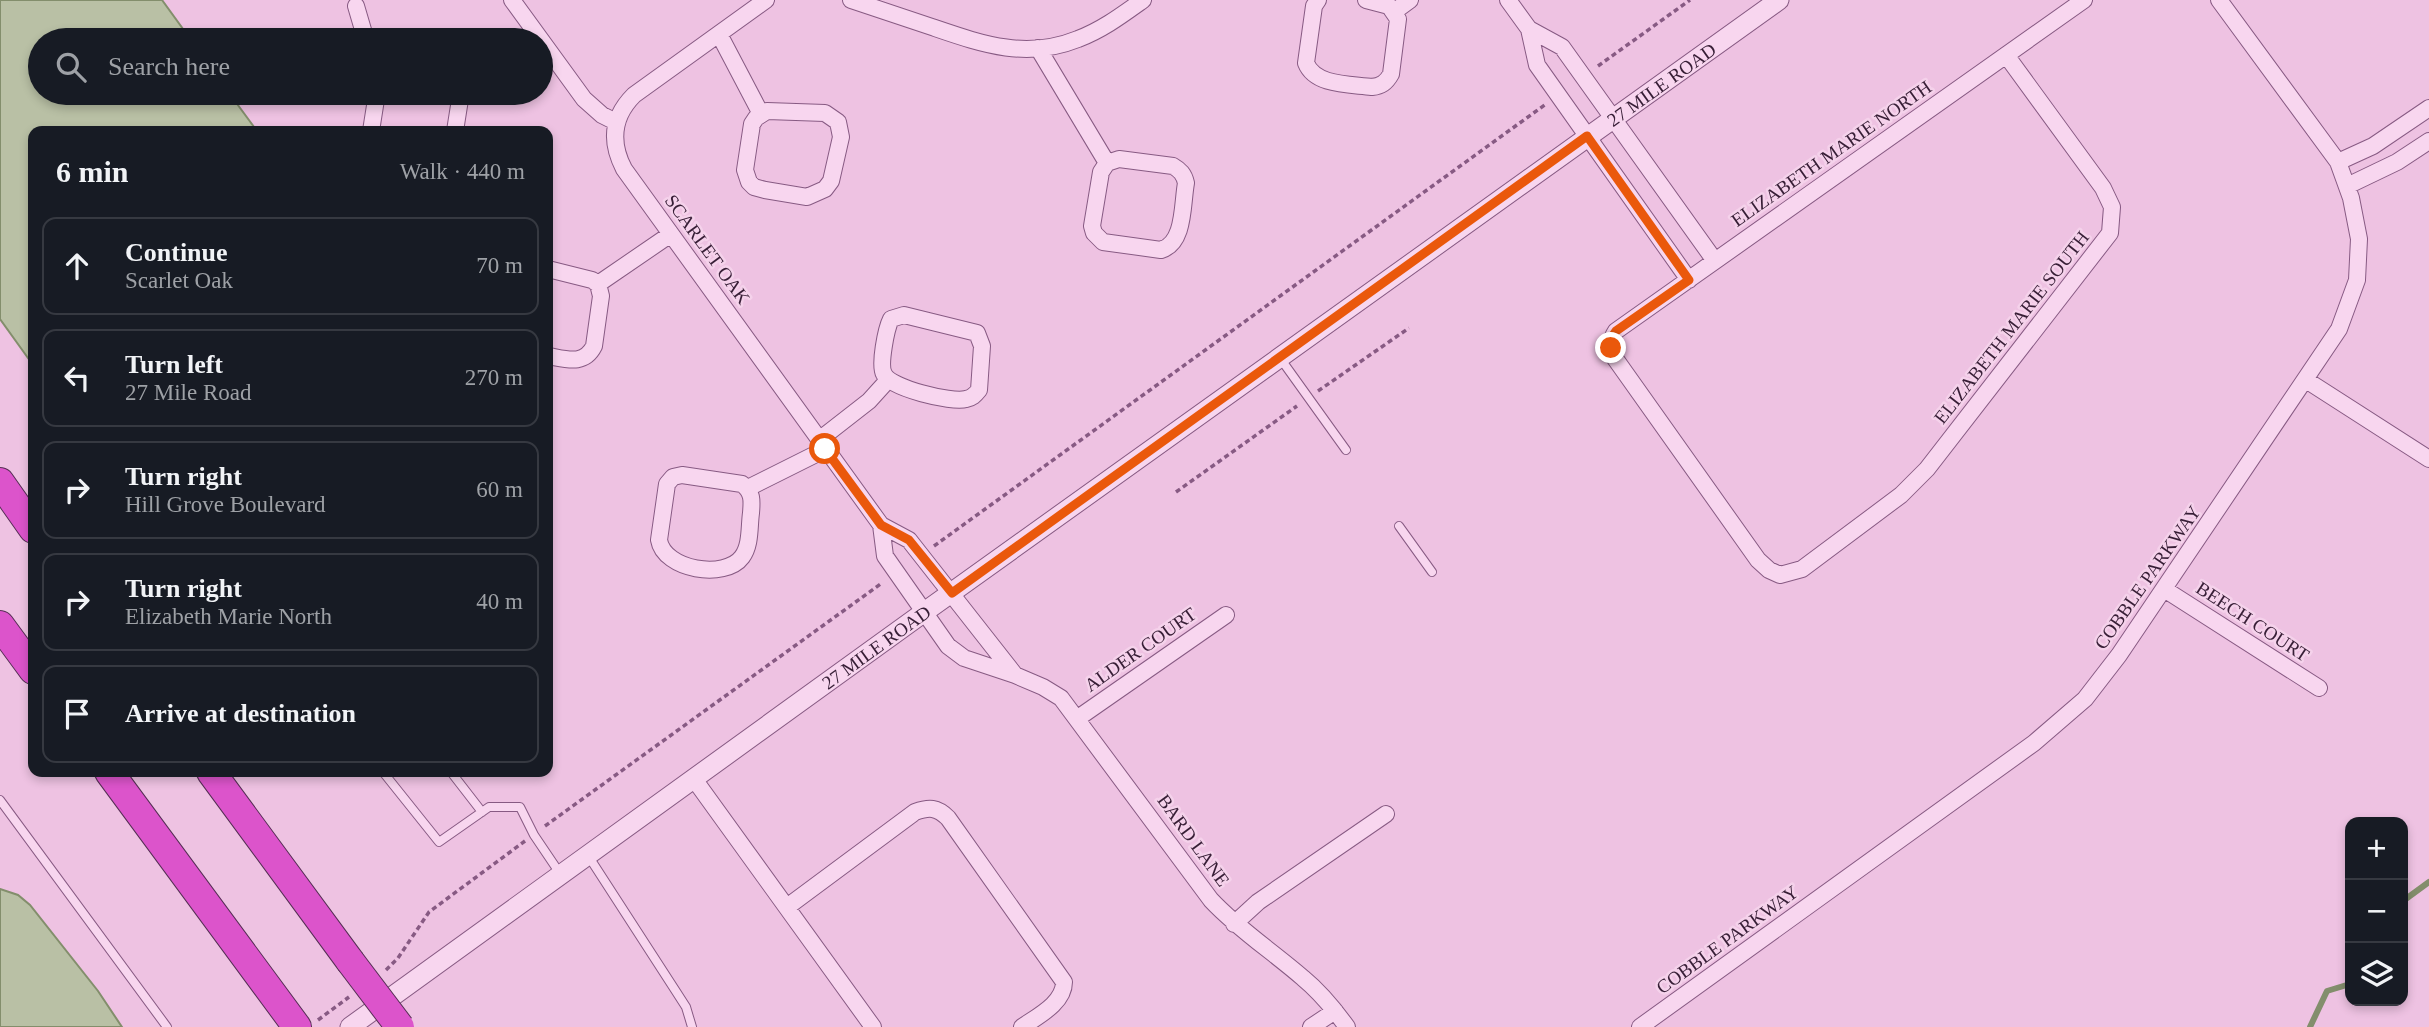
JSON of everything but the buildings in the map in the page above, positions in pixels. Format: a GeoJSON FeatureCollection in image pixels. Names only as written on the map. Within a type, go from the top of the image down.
{"type":"FeatureCollection","features":[{"type":"Feature","properties":{"kind":"highway"},"geometry":{"type":"LineString","coordinates":[[0,482],[28,522]]}},
{"type":"Feature","properties":{"kind":"highway"},"geometry":{"type":"LineString","coordinates":[[0,625],[28,663]]}},
{"type":"Feature","properties":{"kind":"highway"},"geometry":{"type":"LineString","coordinates":[[113,777],[291,1018]]}},
{"type":"Feature","properties":{"kind":"highway"},"geometry":{"type":"LineString","coordinates":[[215,777],[400,1027]]}},
{"type":"Feature","properties":{"kind":"street"},"geometry":{"type":"LineString","coordinates":[[512,0],[532,28]]}},
{"type":"Feature","properties":{"kind":"street"},"geometry":{"type":"LineString","coordinates":[[553,56],[584,99],[602,115],[616,122],[625,104],[635,95],[766,0]]}},
{"type":"Feature","properties":{"kind":"street"},"geometry":{"type":"LineString","coordinates":[[850,0],[985,45],[1002,48],[1038,48],[1068,43],[1097,31],[1143,0]]}},
{"type":"Feature","properties":{"kind":"street"},"geometry":{"type":"LineString","coordinates":[[1318,0],[1314,6],[1306,63],[1308,69],[1319,79],[1371,87],[1380,86],[1391,74],[1398,28],[1395,11],[1381,2],[1366,0]]}},
{"type":"Feature","properties":{"kind":"street"},"geometry":{"type":"LineString","coordinates":[[1395,11],[1410,0]]}},
{"type":"Feature","properties":{"kind":"street"},"geometry":{"type":"LineString","coordinates":[[1508,0],[1529,29],[1537,65],[1689,280]]}},
{"type":"Feature","properties":{"kind":"street","name":"27 MILE ROAD"},"geometry":{"type":"LineString","coordinates":[[350,1027],[923,612],[1779,0]]}},
{"type":"Feature","properties":{"kind":"street","name":"ELIZABETH MARIE NORTH"},"geometry":{"type":"LineString","coordinates":[[1611,348],[1612,337],[1616,331],[2084,0]]}},
{"type":"Feature","properties":{"kind":"street","name":"COBBLE PARKWAY"},"geometry":{"type":"LineString","coordinates":[[1640,1027],[2035,743],[2085,699],[2119,656],[2165,589],[2339,328],[2357,280],[2359,239],[2347,186],[2338,162],[2218,0]]}},
{"type":"Feature","properties":{"kind":"street"},"geometry":{"type":"LineString","coordinates":[[355,2],[363,28]]}},
{"type":"Feature","properties":{"kind":"street"},"geometry":{"type":"LineString","coordinates":[[1529,29],[1562,47],[1714,261]]}},
{"type":"Feature","properties":{"kind":"street"},"geometry":{"type":"LineString","coordinates":[[719,34],[761,114]]}},
{"type":"Feature","properties":{"kind":"street"},"geometry":{"type":"LineString","coordinates":[[1038,48],[1107,163]]}},
{"type":"Feature","properties":{"kind":"street","name":"ELIZABETH MARIE SOUTH"},"geometry":{"type":"LineString","coordinates":[[1611,348],[1614,357],[1758,560],[1780,575],[1802,569],[1901,495],[1927,468],[2110,233],[2112,207],[2103,188],[2006,55]]}},
{"type":"Feature","properties":{"kind":"street"},"geometry":{"type":"LineString","coordinates":[[372,126],[375,105]]}},
{"type":"Feature","properties":{"kind":"street"},"geometry":{"type":"LineString","coordinates":[[456,126],[459,105]]}},
{"type":"Feature","properties":{"kind":"street"},"geometry":{"type":"LineString","coordinates":[[2338,162],[2373,146],[2429,108]]}},
{"type":"Feature","properties":{"kind":"street"},"geometry":{"type":"LineString","coordinates":[[767,111],[825,113],[838,122],[841,137],[831,181],[825,189],[807,197],[765,190],[749,182],[744,170],[752,124],[761,114],[767,111]]}},
{"type":"Feature","properties":{"kind":"street","name":"SCARLET OAK"},"geometry":{"type":"LineString","coordinates":[[616,122],[614,134],[618,157],[670,234],[881,525],[909,540],[952,593]]}},
{"type":"Feature","properties":{"kind":"street"},"geometry":{"type":"LineString","coordinates":[[2347,186],[2397,162],[2429,141]]}},
{"type":"Feature","properties":{"kind":"street"},"geometry":{"type":"LineString","coordinates":[[1119,159],[1173,166],[1180,170],[1185,183],[1174,243],[1161,250],[1098,239],[1092,226],[1101,172],[1107,163],[1119,159]]}},
{"type":"Feature","properties":{"kind":"street"},"geometry":{"type":"LineString","coordinates":[[598,284],[670,234]]}},
{"type":"Feature","properties":{"kind":"street"},"geometry":{"type":"LineString","coordinates":[[553,269],[569,272],[598,284]]}},
{"type":"Feature","properties":{"kind":"street"},"geometry":{"type":"LineString","coordinates":[[553,357],[574,360],[590,353],[594,346],[601,296],[598,284]]}},
{"type":"Feature","properties":{"kind":"street"},"geometry":{"type":"LineString","coordinates":[[904,315],[970,330],[977,333],[981,339],[979,390],[975,396],[957,400],[937,397],[888,380],[882,367],[888,326],[891,319],[897,316],[904,315]]}},
{"type":"Feature","properties":{"kind":"street"},"geometry":{"type":"LineString","coordinates":[[748,488],[822,444],[881,390],[888,380]]}},
{"type":"Feature","properties":{"kind":"street"},"geometry":{"type":"LineString","coordinates":[[2306,380],[2429,459]]}},
{"type":"Feature","properties":{"kind":"street"},"geometry":{"type":"LineString","coordinates":[[682,475],[742,484],[748,488],[752,502],[748,547],[736,563],[726,568],[713,569],[691,566],[672,560],[660,548],[667,484],[673,477],[682,475]]}},
{"type":"Feature","properties":{"kind":"street","name":"SCARLET OAK"},"geometry":{"type":"LineString","coordinates":[[881,525],[885,556],[923,612]]}},
{"type":"Feature","properties":{"kind":"street","name":"BEECH COURT"},"geometry":{"type":"LineString","coordinates":[[2165,589],[2319,688]]}},
{"type":"Feature","properties":{"kind":"street","name":"BARD LANE"},"geometry":{"type":"LineString","coordinates":[[952,593],[977,629],[1015,675]]}},
{"type":"Feature","properties":{"kind":"street","name":"BARD LANE"},"geometry":{"type":"LineString","coordinates":[[923,612],[948,646],[964,658],[1015,675],[1061,698],[1211,900],[1234,924],[1304,978],[1346,1027]]}},
{"type":"Feature","properties":{"kind":"street","name":"ALDER COURT"},"geometry":{"type":"LineString","coordinates":[[1078,718],[1226,615]]}},
{"type":"Feature","properties":{"kind":"street"},"geometry":{"type":"LineString","coordinates":[[694,779],[873,1027]]}},
{"type":"Feature","properties":{"kind":"street"},"geometry":{"type":"LineString","coordinates":[[787,907],[915,812],[928,807],[939,810],[948,818],[1065,982],[1060,997],[1022,1027]]}},
{"type":"Feature","properties":{"kind":"street"},"geometry":{"type":"LineString","coordinates":[[1234,924],[1258,902],[1386,814]]}},
{"type":"Feature","properties":{"kind":"street"},"geometry":{"type":"LineString","coordinates":[[1311,1027],[1335,1011]]}},
{"type":"Feature","properties":{"kind":"lane"},"geometry":{"type":"LineString","coordinates":[[1280,358],[1346,450]]}},
{"type":"Feature","properties":{"kind":"lane"},"geometry":{"type":"LineString","coordinates":[[1399,526],[1432,572]]}},
{"type":"Feature","properties":{"kind":"lane"},"geometry":{"type":"LineString","coordinates":[[387,777],[439,842],[489,807],[520,807],[534,835],[561,875]]}},
{"type":"Feature","properties":{"kind":"lane"},"geometry":{"type":"LineString","coordinates":[[454,777],[482,812]]}},
{"type":"Feature","properties":{"kind":"lane"},"geometry":{"type":"LineString","coordinates":[[0,800],[167,1027]]}},
{"type":"Feature","properties":{"kind":"lane"},"geometry":{"type":"LineString","coordinates":[[588,856],[686,1007],[692,1027]]}},
{"type":"Feature","properties":{"kind":"path"},"geometry":{"type":"LineString","coordinates":[[1592,72],[1690,0]]}},
{"type":"Feature","properties":{"kind":"path"},"geometry":{"type":"LineString","coordinates":[[929,549],[1549,102]]}},
{"type":"Feature","properties":{"kind":"path"},"geometry":{"type":"LineString","coordinates":[[1333,380],[1409,328]]}},
{"type":"Feature","properties":{"kind":"path"},"geometry":{"type":"LineString","coordinates":[[1176,492],[1283,416]]}},
{"type":"Feature","properties":{"kind":"path"},"geometry":{"type":"LineString","coordinates":[[444,899],[886,579]]}},
{"type":"Feature","properties":{"kind":"shaded area"},"geometry":{"type":"Polygon","coordinates":[[[0,0],[162,0],[182,28],[28,28],[28,105],[238,105],[253,126],[28,126],[28,358],[0,319],[0,0]]]}},
{"type":"Feature","properties":{"kind":"shaded area"},"geometry":{"type":"Polygon","coordinates":[[[0,889],[18,895],[30,905],[98,991],[122,1027],[0,1027],[0,889]]]}},
{"type":"Feature","properties":{"kind":"waterway"},"geometry":{"type":"LineString","coordinates":[[2408,897],[2429,882]]}},
{"type":"Feature","properties":{"kind":"waterway"},"geometry":{"type":"LineString","coordinates":[[2310,1027],[2327,991],[2345,986]]}},
{"type":"Feature","properties":{"kind":"route"},"geometry":{"type":"LineString","coordinates":[[825,449],[881,525],[909,540],[952,593],[1587,136],[1689,280],[1616,331],[1612,337],[1611,348]]}}]}
